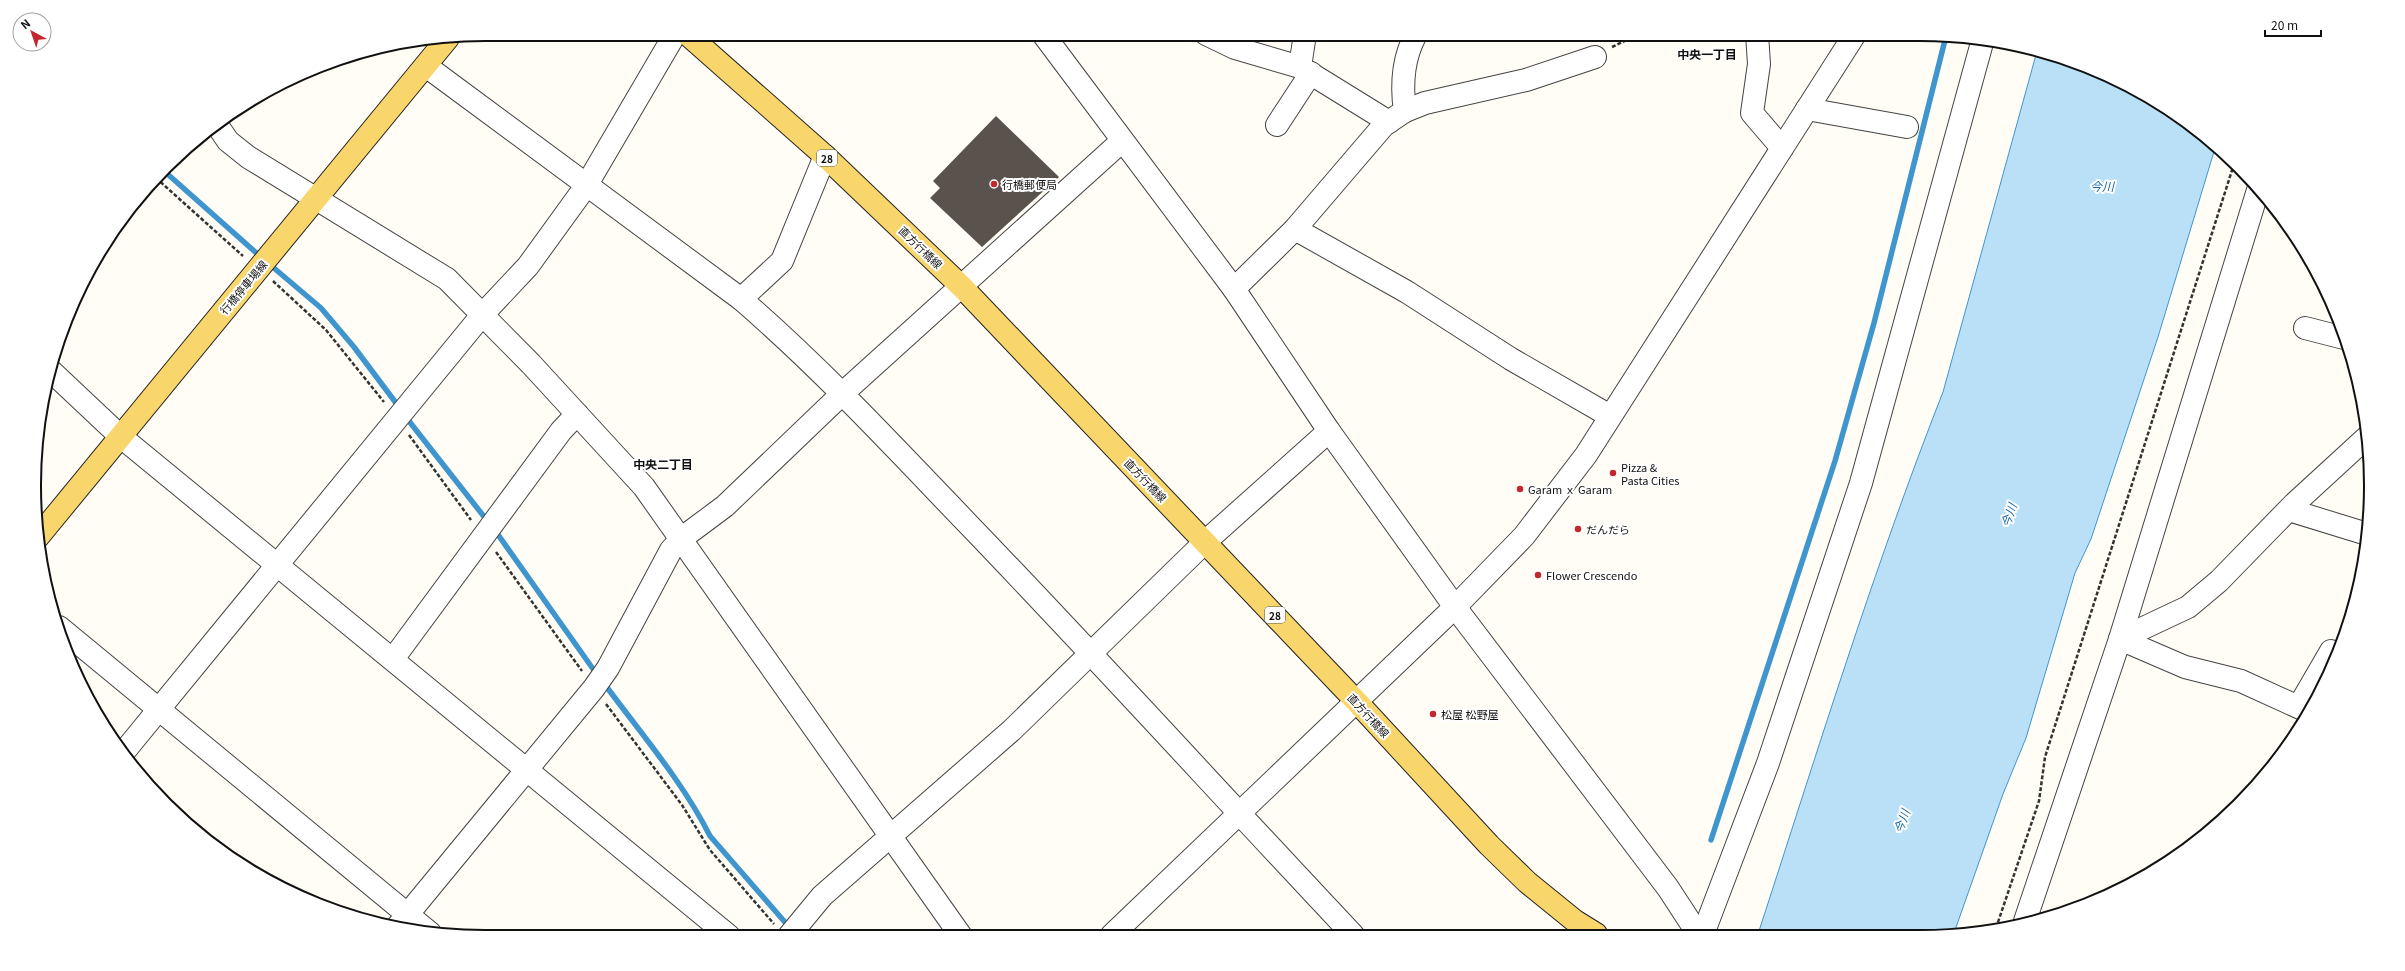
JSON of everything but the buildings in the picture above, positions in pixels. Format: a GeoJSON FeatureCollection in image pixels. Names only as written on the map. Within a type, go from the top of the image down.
{"type":"FeatureCollection","features":[{"type":"Feature","properties":{"kind":"main road","name":"直方行橋線"},"geometry":{"type":"LineString","coordinates":[[695,41],[825,156],[962,287],[1356,701],[1489,845],[1527,882],[1576,921],[1590,930]]}},
{"type":"Feature","properties":{"kind":"main road","name":"行橋停車場線"},"geometry":{"type":"LineString","coordinates":[[44,530],[444,43]]}},
{"type":"Feature","properties":{"kind":"street"},"geometry":{"type":"LineString","coordinates":[[127,748],[482,315],[528,266],[586,186],[671,41]]}},
{"type":"Feature","properties":{"kind":"street"},"geometry":{"type":"LineString","coordinates":[[1048,41],[1234,289],[1329,431],[1455,606],[1668,888],[1695,930]]}},
{"type":"Feature","properties":{"kind":"street"},"geometry":{"type":"LineString","coordinates":[[1220,41],[1235,48],[1306,70],[1397,116]]}},
{"type":"Feature","properties":{"kind":"street"},"geometry":{"type":"LineString","coordinates":[[1277,125],[1306,70],[1305,41]]}},
{"type":"Feature","properties":{"kind":"street"},"geometry":{"type":"LineString","coordinates":[[1397,116],[1401,84],[1409,46],[1412,41]]}},
{"type":"Feature","properties":{"kind":"street"},"geometry":{"type":"LineString","coordinates":[[1757,41],[1759,64],[1752,113],[1782,148]]}},
{"type":"Feature","properties":{"kind":"street"},"geometry":{"type":"LineString","coordinates":[[1117,930],[1455,606],[1524,536],[1586,455],[1851,41]]}},
{"type":"Feature","properties":{"kind":"street"},"geometry":{"type":"LineString","coordinates":[[1705,930],[1768,763],[1859,490],[1981,46]]}},
{"type":"Feature","properties":{"kind":"street"},"geometry":{"type":"LineString","coordinates":[[1234,289],[1295,229],[1397,116],[1425,103],[1526,80],[1595,57]]}},
{"type":"Feature","properties":{"kind":"street"},"geometry":{"type":"LineString","coordinates":[[426,66],[586,186],[741,299],[786,338],[843,394],[1091,652],[1238,813],[1348,930]]}},
{"type":"Feature","properties":{"kind":"street"},"geometry":{"type":"LineString","coordinates":[[1807,109],[1907,127]]}},
{"type":"Feature","properties":{"kind":"street"},"geometry":{"type":"LineString","coordinates":[[220,129],[228,141],[248,156],[447,279],[577,414],[644,487],[682,538],[957,930]]}},
{"type":"Feature","properties":{"kind":"street"},"geometry":{"type":"LineString","coordinates":[[67,634],[158,709],[403,921],[608,668],[672,550],[682,538],[724,506],[843,394],[1122,141]]}},
{"type":"Feature","properties":{"kind":"street"},"geometry":{"type":"LineString","coordinates":[[741,299],[782,261],[825,156]]}},
{"type":"Feature","properties":{"kind":"street"},"geometry":{"type":"LineString","coordinates":[[2026,917],[2120,639],[2256,195]]}},
{"type":"Feature","properties":{"kind":"street"},"geometry":{"type":"LineString","coordinates":[[1295,229],[1407,292],[1511,359],[1610,416]]}},
{"type":"Feature","properties":{"kind":"street"},"geometry":{"type":"LineString","coordinates":[[2305,328],[2338,336]]}},
{"type":"Feature","properties":{"kind":"street"},"geometry":{"type":"LineString","coordinates":[[55,375],[120,436],[722,930]]}},
{"type":"Feature","properties":{"kind":"street"},"geometry":{"type":"LineString","coordinates":[[393,659],[561,431],[577,414]]}},
{"type":"Feature","properties":{"kind":"street"},"geometry":{"type":"LineString","coordinates":[[794,930],[822,896],[892,837],[1012,730],[1204,542],[1329,431]]}},
{"type":"Feature","properties":{"kind":"street"},"geometry":{"type":"LineString","coordinates":[[2120,639],[2188,607],[2219,581],[2289,510],[2362,442]]}},
{"type":"Feature","properties":{"kind":"street"},"geometry":{"type":"LineString","coordinates":[[2289,510],[2361,532]]}},
{"type":"Feature","properties":{"kind":"street"},"geometry":{"type":"LineString","coordinates":[[2120,639],[2185,668],[2241,681],[2303,709],[2331,651]]}},
{"type":"Feature","properties":{"kind":"path"},"geometry":{"type":"LineString","coordinates":[[1595,57],[1626,41]]}},
{"type":"Feature","properties":{"kind":"path"},"geometry":{"type":"LineString","coordinates":[[1998,922],[2039,801],[2044,757],[2232,169]]}},
{"type":"Feature","properties":{"kind":"water","name":"今川"},"geometry":{"type":"Polygon","coordinates":[[[2036,56],[2090,75],[2116,87],[2166,116],[2214,152],[2158,337],[2091,539],[2075,573],[2026,738],[2003,794],[1956,928],[1920,930],[1759,930],[1869,594],[1917,459],[1943,392],[2036,56]]]}},
{"type":"Feature","properties":{"kind":"waterway"},"geometry":{"type":"LineString","coordinates":[[1711,840],[1835,461],[1874,323],[1945,42]]}},
{"type":"Feature","properties":{"kind":"waterway"},"geometry":{"type":"LineString","coordinates":[[168,174],[262,258]]}},
{"type":"Feature","properties":{"kind":"waterway"},"geometry":{"type":"LineString","coordinates":[[268,263],[321,308],[354,347],[399,407]]}},
{"type":"Feature","properties":{"kind":"waterway"},"geometry":{"type":"LineString","coordinates":[[405,416],[489,523]]}},
{"type":"Feature","properties":{"kind":"waterway"},"geometry":{"type":"LineString","coordinates":[[494,529],[598,676]]}},
{"type":"Feature","properties":{"kind":"waterway"},"geometry":{"type":"LineString","coordinates":[[603,682],[674,776],[710,836],[790,928]]}},
{"type":"Feature","properties":{"kind":"place","name":"行橋郵便局"},"geometry":{"type":"Point","coordinates":[994,184]}},
{"type":"Feature","properties":{"kind":"place","name":"Pizza & Pasta Cities"},"geometry":{"type":"Point","coordinates":[1613,473]}},
{"type":"Feature","properties":{"kind":"place","name":"Garam ｘ Garam"},"geometry":{"type":"Point","coordinates":[1520,489]}},
{"type":"Feature","properties":{"kind":"place","name":"だんだら"},"geometry":{"type":"Point","coordinates":[1578,529]}},
{"type":"Feature","properties":{"kind":"place","name":"Flower Crescendo"},"geometry":{"type":"Point","coordinates":[1538,575]}},
{"type":"Feature","properties":{"kind":"place","name":"松屋 松野屋"},"geometry":{"type":"Point","coordinates":[1433,714]}},
{"type":"Feature","properties":{"kind":"district","name":"中央一丁目"},"geometry":{"type":"Point","coordinates":[1707,53]}},
{"type":"Feature","properties":{"kind":"district","name":"中央二丁目"},"geometry":{"type":"Point","coordinates":[663,463]}}]}
